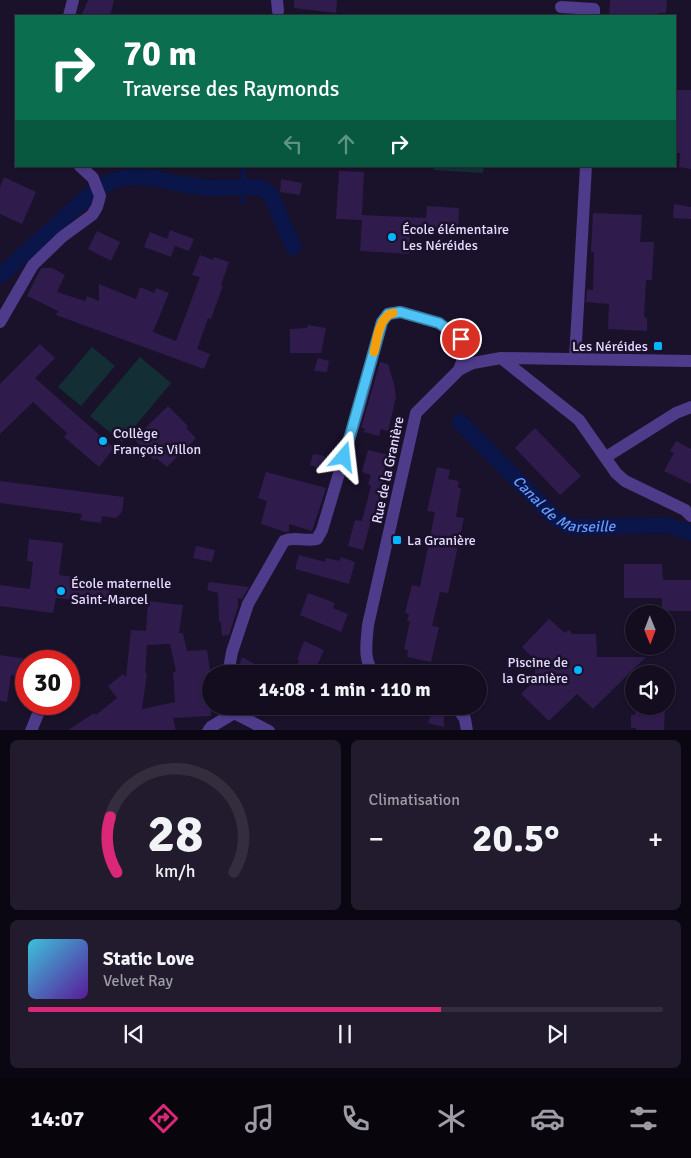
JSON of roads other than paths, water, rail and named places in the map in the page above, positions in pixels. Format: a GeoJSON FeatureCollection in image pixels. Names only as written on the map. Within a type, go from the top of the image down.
{"type":"FeatureCollection","features":[{"type":"Feature","properties":{"kind":"street"},"geometry":{"type":"LineString","coordinates":[[69,15],[74,0]]}},
{"type":"Feature","properties":{"kind":"street"},"geometry":{"type":"LineString","coordinates":[[561,7],[594,9],[594,15]]}},
{"type":"Feature","properties":{"kind":"street"},"geometry":{"type":"LineString","coordinates":[[0,322],[33,265],[62,237],[92,215],[97,207],[100,196],[93,178],[81,167]]}},
{"type":"Feature","properties":{"kind":"street"},"geometry":{"type":"LineString","coordinates":[[575,359],[586,167]]}},
{"type":"Feature","properties":{"kind":"street"},"geometry":{"type":"LineString","coordinates":[[230,665],[248,604],[284,541],[290,538],[309,541],[317,539],[322,530],[360,407],[382,322],[388,314],[399,312],[445,326],[461,339],[463,359],[459,370]]}},
{"type":"Feature","properties":{"kind":"street"},"geometry":{"type":"LineString","coordinates":[[501,358],[579,420],[616,473],[625,481],[685,510],[691,516]]}},
{"type":"Feature","properties":{"kind":"street","name":"Rue de la Granière"},"geometry":{"type":"LineString","coordinates":[[369,665],[366,651],[368,624],[416,413],[459,370],[473,363],[501,358],[691,361]]}},
{"type":"Feature","properties":{"kind":"street"},"geometry":{"type":"LineString","coordinates":[[606,457],[676,412],[691,407]]}},
{"type":"Feature","properties":{"kind":"street"},"geometry":{"type":"LineString","coordinates":[[31,730],[37,715]]}},
{"type":"Feature","properties":{"kind":"street"},"geometry":{"type":"LineString","coordinates":[[208,730],[225,715]]}},
{"type":"Feature","properties":{"kind":"street"},"geometry":{"type":"LineString","coordinates":[[240,715],[269,730]]}},
{"type":"Feature","properties":{"kind":"street"},"geometry":{"type":"LineString","coordinates":[[462,715],[467,730]]}},
{"type":"Feature","properties":{"kind":"waterway","name":"Canal de Marseille"},"geometry":{"type":"LineString","coordinates":[[243,167],[243,202]]}},
{"type":"Feature","properties":{"kind":"waterway","name":"Canal de Marseille"},"geometry":{"type":"LineString","coordinates":[[0,276],[88,196],[111,181],[129,177],[152,178],[209,188],[260,187],[271,195],[293,247]]}},
{"type":"Feature","properties":{"kind":"waterway","name":"Canal de Marseille"},"geometry":{"type":"LineString","coordinates":[[460,422],[553,516],[567,525],[577,527],[667,525],[691,533]]}},
{"type":"Feature","properties":{"kind":"place","name":"École élémentaire Les Néréides"},"geometry":{"type":"Point","coordinates":[392,237]}},
{"type":"Feature","properties":{"kind":"place","name":"Les Néréides"},"geometry":{"type":"Point","coordinates":[658,346]}},
{"type":"Feature","properties":{"kind":"place","name":"Collège François Villon"},"geometry":{"type":"Point","coordinates":[103,441]}},
{"type":"Feature","properties":{"kind":"place","name":"La Granière"},"geometry":{"type":"Point","coordinates":[397,540]}},
{"type":"Feature","properties":{"kind":"place","name":"École maternelle Saint-Marcel"},"geometry":{"type":"Point","coordinates":[61,591]}},
{"type":"Feature","properties":{"kind":"place","name":"Piscine de la Granière"},"geometry":{"type":"Point","coordinates":[578,670]}}]}
